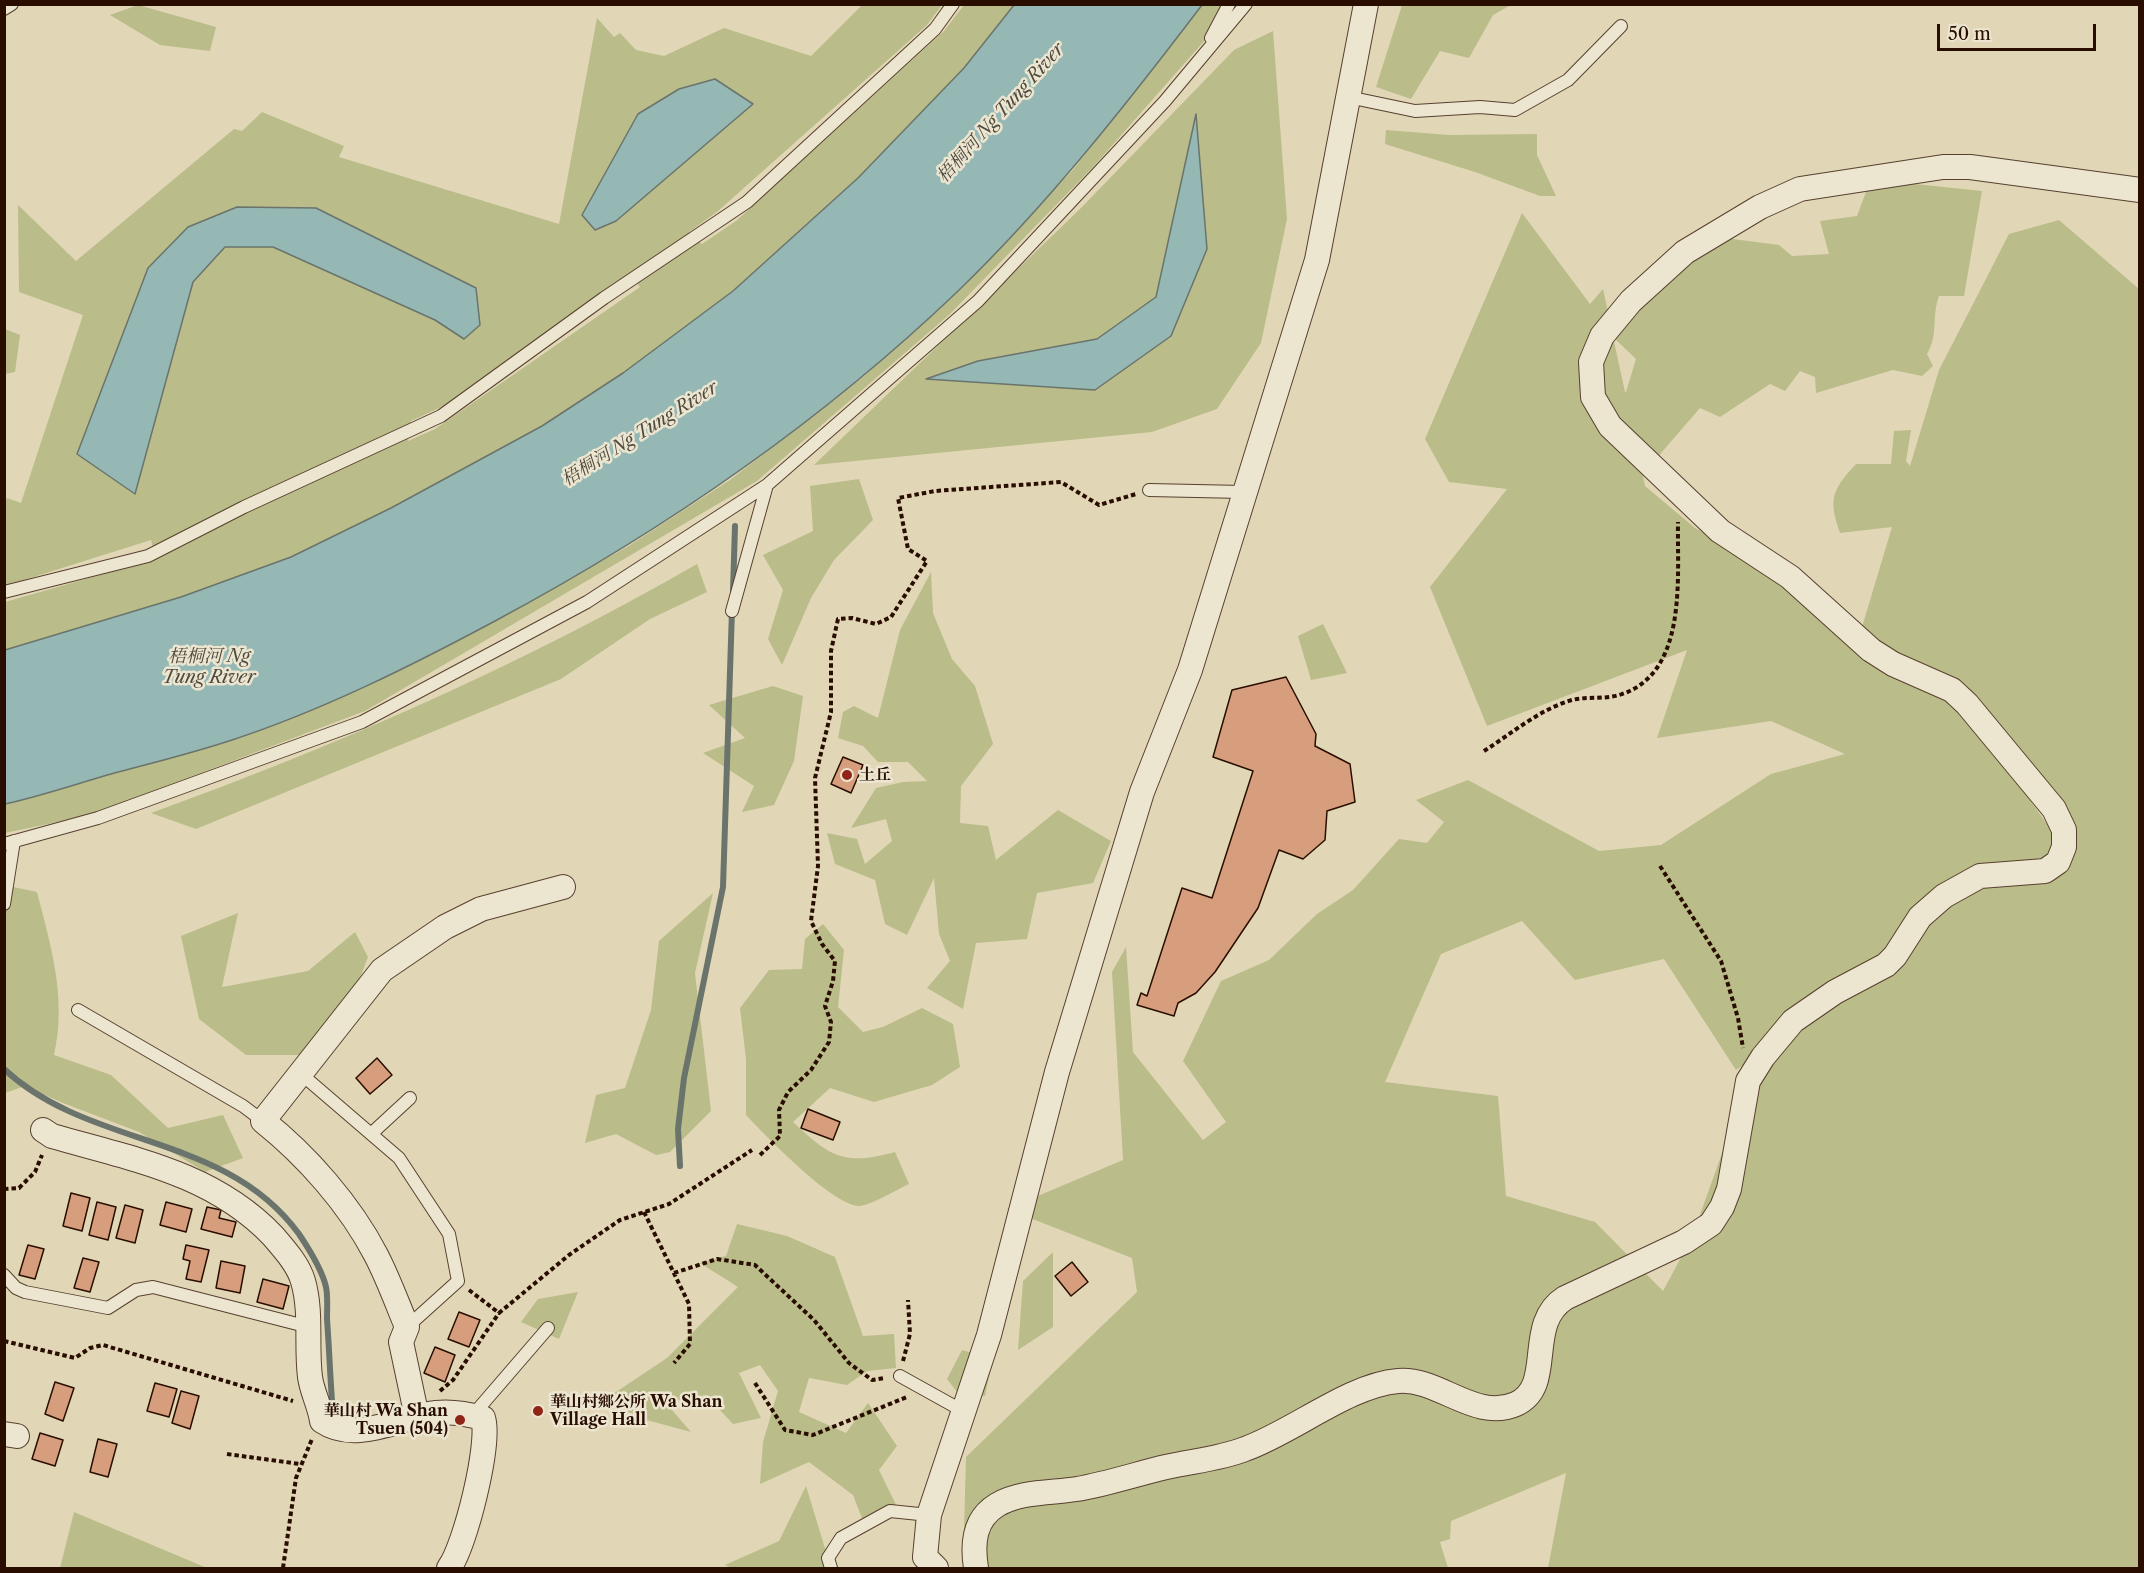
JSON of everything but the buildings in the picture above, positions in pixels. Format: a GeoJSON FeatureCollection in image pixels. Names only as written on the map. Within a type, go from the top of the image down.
{"type":"FeatureCollection","features":[{"type":"Feature","properties":{"kind":"street"},"geometry":{"type":"LineString","coordinates":[[936,1569],[925,1557],[929,1515],[988,1335],[1057,1072],[1142,792],[1190,670],[1243,492],[1317,260],[1366,4]]}},
{"type":"Feature","properties":{"kind":"street"},"geometry":{"type":"LineString","coordinates":[[976,1569],[975,1538],[978,1525],[986,1514],[1006,1500],[1086,1487],[1233,1453],[1267,1440],[1362,1391],[1383,1383],[1401,1380],[1417,1382],[1468,1402],[1490,1407],[1507,1407],[1521,1401],[1534,1383],[1542,1329],[1552,1308],[1565,1298],[1690,1239],[1704,1230],[1717,1216],[1729,1189],[1748,1081],[1763,1057],[1793,1021],[1835,992],[1886,965],[1895,956],[1920,916],[1944,896],[1980,876],[2045,871],[2058,861],[2064,847],[2064,830],[2054,808],[1967,704],[1952,690],[1893,664],[1871,650],[1790,577],[1720,531],[1610,426],[1593,397],[1591,362],[1602,336],[1631,301],[1686,252],[1760,207],[1800,189],[1943,168],[1970,167],[2139,190]]}},
{"type":"Feature","properties":{"kind":"street"},"geometry":{"type":"LineString","coordinates":[[415,1409],[401,1342],[407,1327],[376,1254],[339,1199],[282,1136],[263,1121],[382,970],[445,927],[481,909],[563,887]]}},
{"type":"Feature","properties":{"kind":"street"},"geometry":{"type":"LineString","coordinates":[[47,1133],[176,1172],[216,1190],[259,1222],[287,1252],[303,1281],[309,1327],[310,1378],[322,1421],[333,1428],[360,1431],[415,1409],[483,1418],[486,1428],[484,1454],[459,1553],[449,1569]]}},
{"type":"Feature","properties":{"kind":"lane"},"geometry":{"type":"LineString","coordinates":[[4,9],[12,4]]}},
{"type":"Feature","properties":{"kind":"lane"},"geometry":{"type":"LineString","coordinates":[[4,592],[148,556],[244,507],[441,416],[604,298],[747,202],[934,29],[953,4]]}},
{"type":"Feature","properties":{"kind":"lane"},"geometry":{"type":"LineString","coordinates":[[1198,62],[1229,4]]}},
{"type":"Feature","properties":{"kind":"lane"},"geometry":{"type":"LineString","coordinates":[[4,904],[9,842],[98,818],[362,722],[587,602],[767,485],[978,301],[1165,101],[1246,4]]}},
{"type":"Feature","properties":{"kind":"lane"},"geometry":{"type":"LineString","coordinates":[[1348,98],[1415,111],[1480,107],[1515,110],[1568,80],[1621,26]]}},
{"type":"Feature","properties":{"kind":"lane"},"geometry":{"type":"LineString","coordinates":[[732,611],[767,485]]}},
{"type":"Feature","properties":{"kind":"lane"},"geometry":{"type":"LineString","coordinates":[[1149,490],[1243,492]]}},
{"type":"Feature","properties":{"kind":"lane"},"geometry":{"type":"LineString","coordinates":[[78,1010],[243,1106],[263,1121]]}},
{"type":"Feature","properties":{"kind":"lane"},"geometry":{"type":"LineString","coordinates":[[300,1073],[399,1158],[449,1234],[458,1281],[407,1327]]}},
{"type":"Feature","properties":{"kind":"lane"},"geometry":{"type":"LineString","coordinates":[[371,1134],[410,1098]]}},
{"type":"Feature","properties":{"kind":"lane"},"geometry":{"type":"LineString","coordinates":[[4,1275],[16,1288],[25,1292],[108,1308],[136,1290],[153,1287],[309,1327]]}},
{"type":"Feature","properties":{"kind":"lane"},"geometry":{"type":"LineString","coordinates":[[473,1415],[548,1328]]}},
{"type":"Feature","properties":{"kind":"lane"},"geometry":{"type":"LineString","coordinates":[[900,1376],[963,1411]]}},
{"type":"Feature","properties":{"kind":"lane"},"geometry":{"type":"LineString","coordinates":[[831,1569],[828,1558],[841,1538],[890,1511],[929,1515]]}},
{"type":"Feature","properties":{"kind":"path"},"geometry":{"type":"LineString","coordinates":[[760,1155],[780,1136],[779,1110],[788,1092],[811,1070],[829,1042],[831,1022],[825,1005],[833,981],[835,961],[822,944],[811,921],[818,867],[815,778],[831,712],[831,651],[838,619],[852,618],[876,624],[891,617],[927,561],[908,549],[898,498],[934,491],[1061,482],[1099,505],[1149,490]]}},
{"type":"Feature","properties":{"kind":"path"},"geometry":{"type":"LineString","coordinates":[[1484,751],[1534,719],[1571,700],[1622,694],[1641,683],[1660,666],[1674,627],[1678,492]]}},
{"type":"Feature","properties":{"kind":"path"},"geometry":{"type":"LineString","coordinates":[[1660,866],[1721,961],[1738,1018],[1748,1081]]}},
{"type":"Feature","properties":{"kind":"path"},"geometry":{"type":"LineString","coordinates":[[4,1189],[19,1188],[35,1172],[47,1133]]}},
{"type":"Feature","properties":{"kind":"path"},"geometry":{"type":"LineString","coordinates":[[415,1409],[453,1380],[499,1313],[569,1255],[620,1220],[669,1204],[752,1150]]}},
{"type":"Feature","properties":{"kind":"path"},"geometry":{"type":"LineString","coordinates":[[644,1212],[689,1304],[690,1344],[674,1363]]}},
{"type":"Feature","properties":{"kind":"path"},"geometry":{"type":"LineString","coordinates":[[674,1273],[717,1259],[755,1265],[814,1320],[849,1363],[872,1380],[900,1376],[910,1334],[908,1300]]}},
{"type":"Feature","properties":{"kind":"path"},"geometry":{"type":"LineString","coordinates":[[458,1281],[499,1313]]}},
{"type":"Feature","properties":{"kind":"path"},"geometry":{"type":"LineString","coordinates":[[4,1341],[75,1358],[90,1348],[103,1345],[297,1402],[322,1421],[300,1464],[283,1569]]}},
{"type":"Feature","properties":{"kind":"path"},"geometry":{"type":"LineString","coordinates":[[755,1383],[785,1430],[813,1435],[924,1390]]}},
{"type":"Feature","properties":{"kind":"path"},"geometry":{"type":"LineString","coordinates":[[227,1454],[300,1464]]}},
{"type":"Feature","properties":{"kind":"green space"},"geometry":{"type":"Polygon","coordinates":[[[1402,4],[1511,5],[1493,15],[1469,58],[1440,51],[1411,99],[1376,87],[1402,4]]]}},
{"type":"Feature","properties":{"kind":"green space"},"geometry":{"type":"Polygon","coordinates":[[[138,5],[216,27],[210,51],[160,45],[110,15],[138,5]]]}},
{"type":"Feature","properties":{"kind":"green space"},"geometry":{"type":"Polygon","coordinates":[[[862,5],[942,5],[927,25],[718,211],[689,232],[702,244],[736,221],[944,31],[964,5],[1014,5],[964,68],[858,178],[733,291],[623,373],[542,426],[391,508],[291,557],[181,597],[5,650],[5,602],[156,559],[151,540],[5,586],[5,502],[7,498],[21,503],[83,315],[19,292],[18,205],[76,261],[234,129],[242,131],[262,112],[344,146],[339,157],[559,224],[597,18],[614,37],[620,33],[636,50],[664,56],[724,28],[811,56],[862,5]],[[630,275],[454,401],[411,421],[408,441],[435,429],[640,287],[630,275]]]}},
{"type":"Feature","properties":{"kind":"green space"},"geometry":{"type":"Polygon","coordinates":[[[1202,5],[1236,5],[1094,166],[950,314],[757,481],[365,711],[87,816],[5,833],[4,804],[232,740],[360,689],[448,646],[627,547],[730,480],[863,377],[959,290],[1072,171],[1202,5]]]}},
{"type":"Feature","properties":{"kind":"green space"},"geometry":{"type":"Polygon","coordinates":[[[1273,31],[1287,219],[1261,343],[1217,409],[1152,432],[814,465],[1080,209],[1234,50],[1273,31]]]}},
{"type":"Feature","properties":{"kind":"green space"},"geometry":{"type":"Polygon","coordinates":[[[1386,130],[1449,135],[1537,134],[1537,155],[1556,196],[1540,196],[1475,172],[1385,144],[1386,130]]]}},
{"type":"Feature","properties":{"kind":"green space"},"geometry":{"type":"Polygon","coordinates":[[[1869,184],[1915,184],[1982,191],[1964,296],[1939,296],[1933,339],[1927,354],[1933,366],[1922,376],[1893,370],[1816,393],[1815,377],[1800,371],[1785,391],[1770,384],[1720,417],[1700,408],[1655,460],[1636,442],[1645,486],[1695,528],[1790,577],[1862,627],[1892,527],[1840,533],[1833,503],[1837,488],[1856,464],[1891,464],[1894,431],[1911,430],[1906,461],[1910,466],[1939,370],[2009,234],[2059,220],[2139,289],[2139,1568],[1548,1568],[1566,1473],[1451,1521],[1450,1539],[1440,1542],[1448,1568],[963,1568],[966,1457],[1137,1292],[1132,1258],[1007,1209],[1123,1160],[1112,972],[1126,947],[1133,1052],[1203,1140],[1226,1122],[1183,1061],[1221,981],[1269,960],[1317,914],[1353,890],[1399,839],[1427,843],[1444,822],[1416,800],[1468,780],[1599,851],[1661,845],[1771,774],[1845,754],[1771,721],[1657,738],[1687,650],[1487,726],[1430,587],[1507,489],[1449,482],[1425,439],[1522,213],[1590,304],[1603,289],[1613,335],[1658,287],[1725,238],[1779,245],[1792,256],[1829,254],[1820,221],[1857,216],[1869,184]],[[1613,337],[1625,392],[1636,359],[1613,337]],[[1973,720],[2054,834],[1990,731],[1973,720]],[[2062,848],[2010,873],[2045,871],[2062,848]],[[1522,921],[1441,954],[1385,1082],[1498,1096],[1506,1196],[1595,1222],[1663,1291],[1692,1237],[1748,1081],[1787,1034],[1736,1070],[1664,959],[1575,980],[1522,921]]]}},
{"type":"Feature","properties":{"kind":"green space"},"geometry":{"type":"Polygon","coordinates":[[[5,329],[20,335],[15,372],[5,374],[5,329]]]}},
{"type":"Feature","properties":{"kind":"green space"},"geometry":{"type":"Polygon","coordinates":[[[859,479],[873,520],[834,560],[811,598],[782,665],[768,639],[783,590],[763,555],[813,531],[810,486],[859,479]]]}},
{"type":"Feature","properties":{"kind":"green space"},"geometry":{"type":"Polygon","coordinates":[[[697,564],[707,592],[650,619],[561,679],[196,829],[151,813],[361,731],[498,669],[632,601],[697,564]]]}},
{"type":"Feature","properties":{"kind":"green space"},"geometry":{"type":"Polygon","coordinates":[[[931,572],[933,613],[952,659],[975,686],[993,744],[961,786],[960,823],[988,826],[996,860],[1058,810],[1111,841],[1093,883],[1037,893],[1027,939],[976,943],[963,1009],[927,988],[950,961],[939,934],[934,878],[907,935],[885,924],[875,880],[835,864],[827,833],[857,839],[865,864],[892,841],[886,819],[851,828],[876,788],[903,782],[927,781],[908,762],[878,762],[863,746],[838,738],[843,712],[854,706],[878,718],[900,630],[931,572]]]}},
{"type":"Feature","properties":{"kind":"green space"},"geometry":{"type":"Polygon","coordinates":[[[1323,624],[1347,673],[1311,680],[1298,636],[1323,624]]]}},
{"type":"Feature","properties":{"kind":"green space"},"geometry":{"type":"Polygon","coordinates":[[[773,686],[803,696],[794,761],[774,805],[742,812],[754,786],[703,753],[745,738],[709,705],[773,686]]]}},
{"type":"Feature","properties":{"kind":"green space"},"geometry":{"type":"Polygon","coordinates":[[[4,885],[37,892],[56,973],[59,1013],[54,1055],[111,1075],[168,1128],[223,1115],[243,1158],[205,1172],[139,1132],[25,1086],[5,1093],[4,885]]]}},
{"type":"Feature","properties":{"kind":"green space"},"geometry":{"type":"Polygon","coordinates":[[[713,893],[695,973],[711,1111],[670,1152],[656,1155],[616,1134],[585,1143],[596,1095],[625,1088],[651,1010],[659,941],[713,893]]]}},
{"type":"Feature","properties":{"kind":"green space"},"geometry":{"type":"Polygon","coordinates":[[[238,913],[222,987],[308,971],[355,932],[368,957],[330,1055],[246,1055],[199,1019],[181,936],[238,913]]]}},
{"type":"Feature","properties":{"kind":"green space"},"geometry":{"type":"Polygon","coordinates":[[[823,924],[844,950],[838,1007],[863,1032],[883,1027],[922,1008],[953,1024],[960,1067],[932,1085],[874,1102],[830,1088],[793,1122],[828,1151],[839,1155],[863,1158],[895,1152],[909,1184],[863,1206],[846,1202],[816,1181],[746,1115],[746,1059],[740,1008],[769,970],[802,969],[805,939],[823,924]]]}},
{"type":"Feature","properties":{"kind":"green space"},"geometry":{"type":"Polygon","coordinates":[[[737,1224],[787,1236],[835,1257],[863,1336],[894,1334],[896,1368],[867,1371],[847,1385],[809,1378],[799,1412],[846,1433],[868,1403],[897,1446],[879,1470],[901,1515],[865,1526],[853,1495],[809,1462],[760,1484],[763,1442],[778,1391],[760,1365],[739,1373],[761,1418],[733,1424],[706,1395],[665,1402],[691,1432],[643,1419],[604,1400],[667,1358],[738,1287],[700,1263],[726,1256],[737,1224]]]}},
{"type":"Feature","properties":{"kind":"green space"},"geometry":{"type":"Polygon","coordinates":[[[1053,1252],[1053,1327],[1018,1350],[1023,1281],[1053,1252]]]}},
{"type":"Feature","properties":{"kind":"green space"},"geometry":{"type":"Polygon","coordinates":[[[578,1292],[559,1339],[521,1322],[538,1299],[578,1292]]]}},
{"type":"Feature","properties":{"kind":"green space"},"geometry":{"type":"Polygon","coordinates":[[[962,1350],[993,1359],[985,1396],[957,1392],[947,1379],[962,1350]]]}},
{"type":"Feature","properties":{"kind":"green space"},"geometry":{"type":"Polygon","coordinates":[[[806,1486],[831,1568],[731,1568],[725,1565],[779,1541],[806,1486]]]}},
{"type":"Feature","properties":{"kind":"green space"},"geometry":{"type":"Polygon","coordinates":[[[74,1512],[207,1568],[60,1568],[74,1512]]]}},
{"type":"Feature","properties":{"kind":"water","name":"梧桐河 Ng Tung River"},"geometry":{"type":"Polygon","coordinates":[[[1014,5],[1202,5],[1115,117],[991,259],[904,340],[850,386],[737,472],[619,550],[495,621],[399,671],[300,715],[232,740],[5,804],[5,650],[181,597],[291,557],[391,508],[542,426],[623,373],[733,291],[858,178],[964,68],[1014,5]]]}},
{"type":"Feature","properties":{"kind":"water"},"geometry":{"type":"Polygon","coordinates":[[[715,79],[753,104],[616,221],[595,230],[582,215],[638,114],[679,89],[715,79]]]}},
{"type":"Feature","properties":{"kind":"water"},"geometry":{"type":"Polygon","coordinates":[[[1196,114],[1207,249],[1171,336],[1095,390],[926,379],[978,361],[1097,339],[1156,297],[1196,114]]]}},
{"type":"Feature","properties":{"kind":"water"},"geometry":{"type":"Polygon","coordinates":[[[237,207],[316,208],[476,288],[480,325],[464,339],[435,320],[273,247],[225,247],[193,282],[135,494],[77,454],[148,268],[188,227],[237,207]]]}},
{"type":"Feature","properties":{"kind":"waterway"},"geometry":{"type":"LineString","coordinates":[[733,591],[735,526]]}},
{"type":"Feature","properties":{"kind":"waterway"},"geometry":{"type":"LineString","coordinates":[[680,1166],[678,1129],[684,1078],[723,887],[732,610]]}},
{"type":"Feature","properties":{"kind":"waterway"},"geometry":{"type":"LineString","coordinates":[[4,1069],[39,1095],[76,1115],[196,1158],[234,1177],[269,1201],[299,1234],[322,1273],[327,1294],[332,1401]]}},
{"type":"Feature","properties":{"kind":"place","name":"土丘"},"geometry":{"type":"Point","coordinates":[847,775]}},
{"type":"Feature","properties":{"kind":"place","name":"華山村鄉公所 Wa Shan Village Hall"},"geometry":{"type":"Point","coordinates":[538,1411]}},
{"type":"Feature","properties":{"kind":"place","name":"華山村 Wa Shan Tsuen (504)"},"geometry":{"type":"Point","coordinates":[460,1420]}}]}
